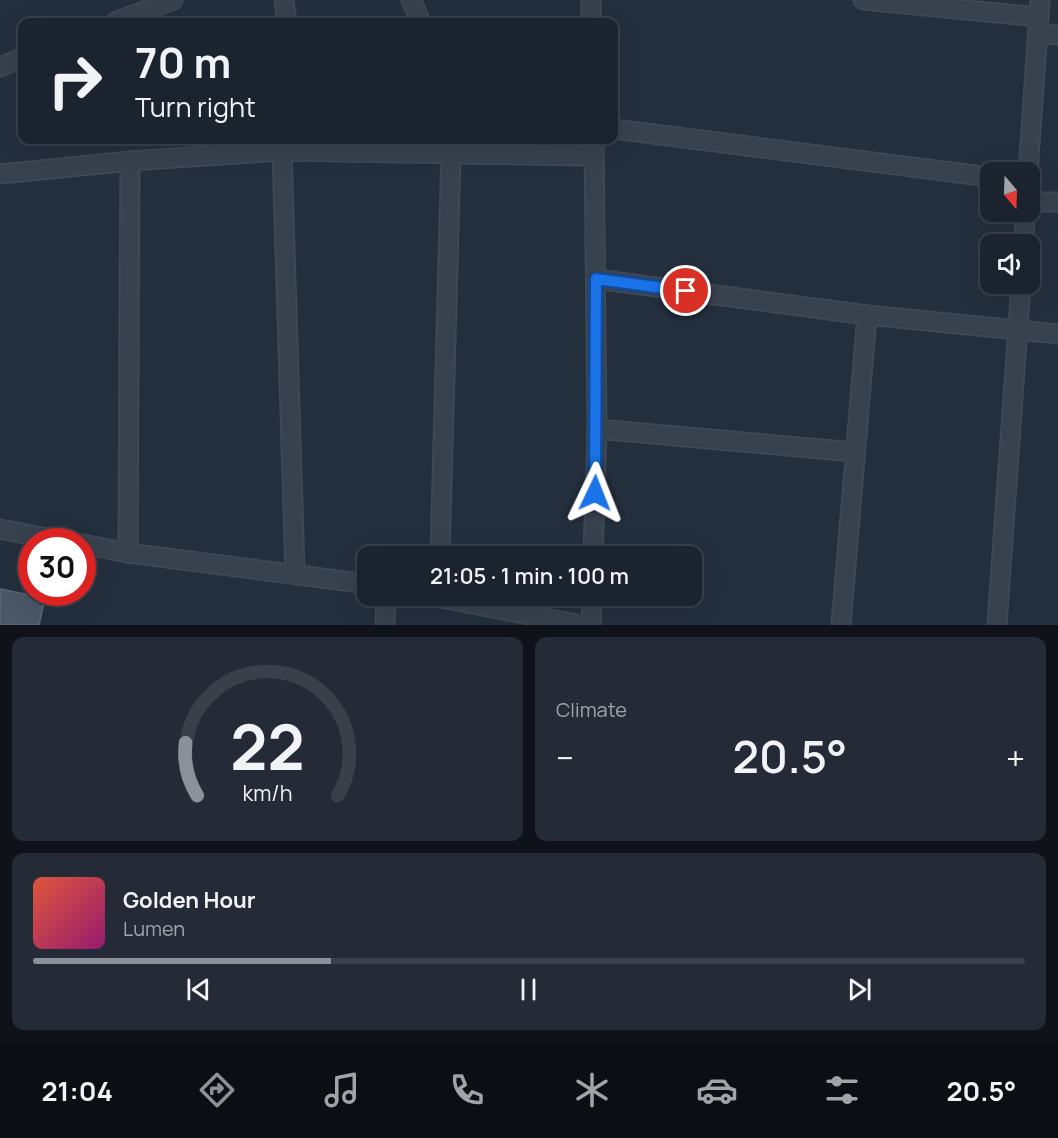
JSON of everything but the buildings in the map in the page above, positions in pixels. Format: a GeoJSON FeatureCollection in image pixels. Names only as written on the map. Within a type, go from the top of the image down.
{"type":"FeatureCollection","features":[{"type":"Feature","properties":{"kind":"street"},"geometry":{"type":"LineString","coordinates":[[126,18],[173,0]]}},
{"type":"Feature","properties":{"kind":"street"},"geometry":{"type":"LineString","coordinates":[[284,0],[286,18]]}},
{"type":"Feature","properties":{"kind":"street"},"geometry":{"type":"LineString","coordinates":[[411,0],[419,18]]}},
{"type":"Feature","properties":{"kind":"street"},"geometry":{"type":"LineString","coordinates":[[591,0],[591,18]]}},
{"type":"Feature","properties":{"kind":"street"},"geometry":{"type":"LineString","coordinates":[[864,0],[1039,17],[1058,35]]}},
{"type":"Feature","properties":{"kind":"street"},"geometry":{"type":"LineString","coordinates":[[1029,162],[1039,17]]}},
{"type":"Feature","properties":{"kind":"street"},"geometry":{"type":"LineString","coordinates":[[0,67],[18,60]]}},
{"type":"Feature","properties":{"kind":"street"},"geometry":{"type":"LineString","coordinates":[[618,130],[980,176]]}},
{"type":"Feature","properties":{"kind":"street"},"geometry":{"type":"LineString","coordinates":[[0,174],[130,161],[282,151],[305,145],[451,153],[477,148],[594,148],[597,429],[593,546]]}},
{"type":"Feature","properties":{"kind":"street"},"geometry":{"type":"LineString","coordinates":[[282,151],[295,573]]}},
{"type":"Feature","properties":{"kind":"street"},"geometry":{"type":"LineString","coordinates":[[440,546],[451,153]]}},
{"type":"Feature","properties":{"kind":"street"},"geometry":{"type":"LineString","coordinates":[[128,553],[130,161]]}},
{"type":"Feature","properties":{"kind":"street"},"geometry":{"type":"LineString","coordinates":[[1040,202],[1058,202]]}},
{"type":"Feature","properties":{"kind":"street"},"geometry":{"type":"LineString","coordinates":[[596,279],[867,315],[1058,334]]}},
{"type":"Feature","properties":{"kind":"street"},"geometry":{"type":"LineString","coordinates":[[997,625],[1020,294]]}},
{"type":"Feature","properties":{"kind":"street"},"geometry":{"type":"LineString","coordinates":[[841,625],[867,315]]}},
{"type":"Feature","properties":{"kind":"street"},"geometry":{"type":"LineString","coordinates":[[597,429],[855,452]]}},
{"type":"Feature","properties":{"kind":"street"},"geometry":{"type":"LineString","coordinates":[[0,529],[18,532]]}},
{"type":"Feature","properties":{"kind":"street"},"geometry":{"type":"LineString","coordinates":[[96,547],[128,553],[357,582]]}},
{"type":"Feature","properties":{"kind":"street"},"geometry":{"type":"LineString","coordinates":[[385,625],[386,606]]}},
{"type":"Feature","properties":{"kind":"street"},"geometry":{"type":"LineString","coordinates":[[486,606],[581,625]]}},
{"type":"Feature","properties":{"kind":"street"},"geometry":{"type":"LineString","coordinates":[[591,625],[592,606]]}},
{"type":"Feature","properties":{"kind":"route"},"geometry":{"type":"LineString","coordinates":[[595,493],[596,279],[686,291]]}}]}
